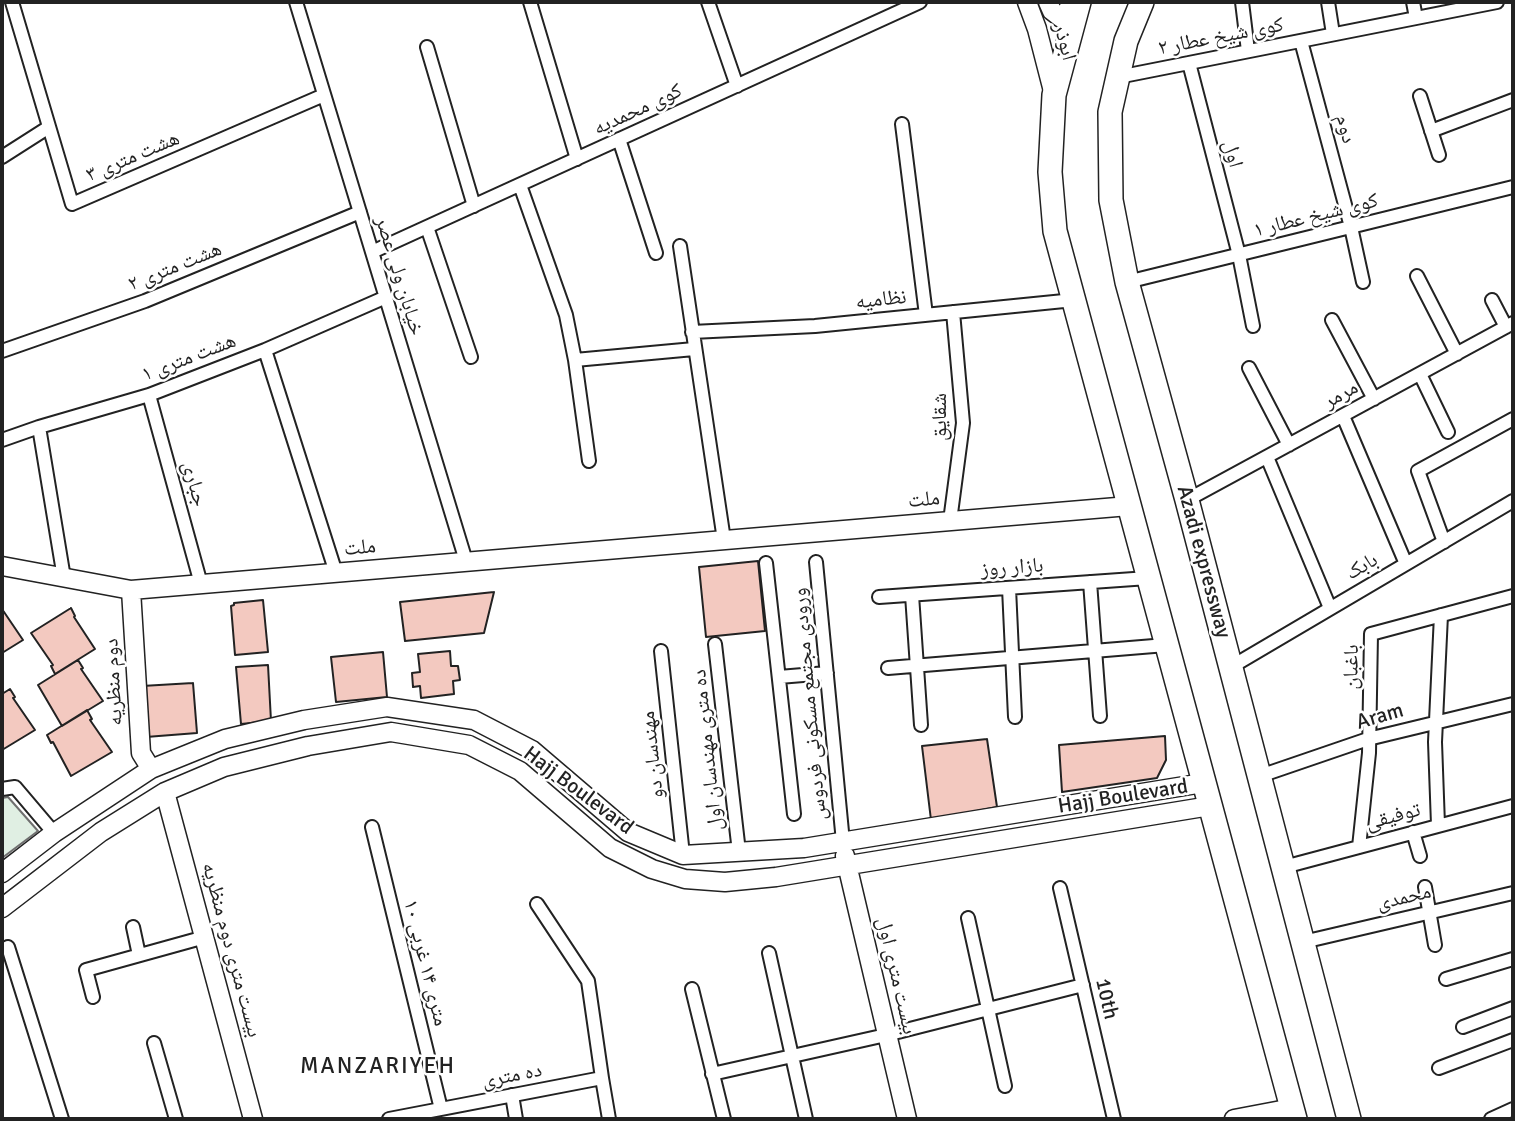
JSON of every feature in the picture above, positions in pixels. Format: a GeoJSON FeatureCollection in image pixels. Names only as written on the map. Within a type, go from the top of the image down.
{"type":"FeatureCollection","features":[{"type":"Feature","properties":{"kind":"highway"},"geometry":{"type":"LineString","coordinates":[[1076,2],[1054,95],[1050,172],[1055,231],[1293,1114]]}},
{"type":"Feature","properties":{"kind":"highway","name":"Azadi expressway"},"geometry":{"type":"LineString","coordinates":[[1142,2],[1125,41],[1110,112],[1111,200],[1127,282],[1349,1113]]}},
{"type":"Feature","properties":{"kind":"main road","name":"ابوذر"},"geometry":{"type":"LineString","coordinates":[[1027,2],[1038,29],[1054,95]]}},
{"type":"Feature","properties":{"kind":"main road","name":"ابوذر"},"geometry":{"type":"LineString","coordinates":[[1048,2],[1052,11],[1061,18],[1076,2]]}},
{"type":"Feature","properties":{"kind":"main road","name":"ملت"},"geometry":{"type":"LineString","coordinates":[[2,566],[131,590],[1129,506]]}},
{"type":"Feature","properties":{"kind":"main road","name":"دوم منظریه"},"geometry":{"type":"LineString","coordinates":[[131,590],[141,753],[151,769]]}},
{"type":"Feature","properties":{"kind":"main road","name":"Hajj Boulevard"},"geometry":{"type":"LineString","coordinates":[[2,873],[54,833],[151,769],[225,740],[304,720],[387,707],[474,720],[532,750],[628,832],[683,855],[804,848],[1203,783]]}},
{"type":"Feature","properties":{"kind":"main road"},"geometry":{"type":"LineString","coordinates":[[415,736],[419,712]]}},
{"type":"Feature","properties":{"kind":"main road","name":"Hajj Boulevard"},"geometry":{"type":"LineString","coordinates":[[2,908],[101,832],[165,792],[224,767],[308,746],[391,732],[469,745],[520,771],[610,848],[652,869],[685,879],[725,883],[846,866],[1210,806]]}},
{"type":"Feature","properties":{"kind":"main road"},"geometry":{"type":"LineString","coordinates":[[1170,789],[1176,811]]}},
{"type":"Feature","properties":{"kind":"main road","name":"بیست متری دوم منظریه"},"geometry":{"type":"LineString","coordinates":[[165,792],[253,1119]]}},
{"type":"Feature","properties":{"kind":"main road","name":"بیست متری اول"},"geometry":{"type":"LineString","coordinates":[[843,842],[846,866],[907,1119]]}},
{"type":"Feature","properties":{"kind":"main road"},"geometry":{"type":"LineString","coordinates":[[1246,1118],[1293,1114]]}},
{"type":"Feature","properties":{"kind":"street","name":"هشت متری ۳"},"geometry":{"type":"LineString","coordinates":[[12,2],[72,204],[324,95]]}},
{"type":"Feature","properties":{"kind":"street","name":"خیابان ولی عصر"},"geometry":{"type":"LineString","coordinates":[[296,2],[466,561]]}},
{"type":"Feature","properties":{"kind":"street"},"geometry":{"type":"LineString","coordinates":[[530,2],[577,159]]}},
{"type":"Feature","properties":{"kind":"street"},"geometry":{"type":"LineString","coordinates":[[708,2],[737,86]]}},
{"type":"Feature","properties":{"kind":"street","name":"کوی محمدیه"},"geometry":{"type":"LineString","coordinates":[[372,252],[920,2]]}},
{"type":"Feature","properties":{"kind":"street"},"geometry":{"type":"LineString","coordinates":[[1242,2],[1248,51]]}},
{"type":"Feature","properties":{"kind":"street"},"geometry":{"type":"LineString","coordinates":[[1328,2],[1333,34]]}},
{"type":"Feature","properties":{"kind":"street"},"geometry":{"type":"LineString","coordinates":[[1413,2],[1416,18]]}},
{"type":"Feature","properties":{"kind":"street","name":"کوی شیخ عطار ۲"},"geometry":{"type":"LineString","coordinates":[[1118,77],[1497,2]]}},
{"type":"Feature","properties":{"kind":"street","name":"دوم"},"geometry":{"type":"LineString","coordinates":[[1301,41],[1363,282]]}},
{"type":"Feature","properties":{"kind":"street"},"geometry":{"type":"LineString","coordinates":[[427,47],[474,206]]}},
{"type":"Feature","properties":{"kind":"street","name":"اول"},"geometry":{"type":"LineString","coordinates":[[1189,63],[1239,254],[1253,326]]}},
{"type":"Feature","properties":{"kind":"street"},"geometry":{"type":"LineString","coordinates":[[1420,96],[1439,155]]}},
{"type":"Feature","properties":{"kind":"street"},"geometry":{"type":"LineString","coordinates":[[1431,131],[1513,100]]}},
{"type":"Feature","properties":{"kind":"street"},"geometry":{"type":"LineString","coordinates":[[902,124],[926,315]]}},
{"type":"Feature","properties":{"kind":"street"},"geometry":{"type":"LineString","coordinates":[[2,157],[49,127]]}},
{"type":"Feature","properties":{"kind":"street"},"geometry":{"type":"LineString","coordinates":[[619,139],[656,253]]}},
{"type":"Feature","properties":{"kind":"street"},"geometry":{"type":"LineString","coordinates":[[520,185],[566,315],[589,461]]}},
{"type":"Feature","properties":{"kind":"street","name":"کوی شیخ عطار ۱"},"geometry":{"type":"LineString","coordinates":[[1127,282],[1513,187]]}},
{"type":"Feature","properties":{"kind":"street","name":"هشت متری ۲"},"geometry":{"type":"LineString","coordinates":[[2,351],[145,301],[360,212]]}},
{"type":"Feature","properties":{"kind":"street"},"geometry":{"type":"LineString","coordinates":[[427,227],[471,357]]}},
{"type":"Feature","properties":{"kind":"street"},"geometry":{"type":"LineString","coordinates":[[680,246],[724,540]]}},
{"type":"Feature","properties":{"kind":"street"},"geometry":{"type":"LineString","coordinates":[[1418,276],[1457,354]]}},
{"type":"Feature","properties":{"kind":"street","name":"هشت متری ۱"},"geometry":{"type":"LineString","coordinates":[[2,440],[149,395],[265,350],[386,297]]}},
{"type":"Feature","properties":{"kind":"street","name":"نظامیه"},"geometry":{"type":"LineString","coordinates":[[692,332],[815,326],[1074,300]]}},
{"type":"Feature","properties":{"kind":"street"},"geometry":{"type":"LineString","coordinates":[[1492,300],[1509,325]]}},
{"type":"Feature","properties":{"kind":"street","name":"شقایق"},"geometry":{"type":"LineString","coordinates":[[950,521],[963,423],[953,312]]}},
{"type":"Feature","properties":{"kind":"street"},"geometry":{"type":"LineString","coordinates":[[1332,320],[1374,399]]}},
{"type":"Feature","properties":{"kind":"street","name":"مرمر"},"geometry":{"type":"LineString","coordinates":[[1187,500],[1509,325]]}},
{"type":"Feature","properties":{"kind":"street"},"geometry":{"type":"LineString","coordinates":[[575,360],[694,349]]}},
{"type":"Feature","properties":{"kind":"street"},"geometry":{"type":"LineString","coordinates":[[265,350],[336,573]]}},
{"type":"Feature","properties":{"kind":"street"},"geometry":{"type":"LineString","coordinates":[[1249,368],[1289,445]]}},
{"type":"Feature","properties":{"kind":"street"},"geometry":{"type":"LineString","coordinates":[[1420,374],[1448,432]]}},
{"type":"Feature","properties":{"kind":"street","name":"جباری"},"geometry":{"type":"LineString","coordinates":[[149,395],[201,584]]}},
{"type":"Feature","properties":{"kind":"street"},"geometry":{"type":"LineString","coordinates":[[1343,416],[1406,564]]}},
{"type":"Feature","properties":{"kind":"street"},"geometry":{"type":"LineString","coordinates":[[1444,542],[1418,471],[1513,419]]}},
{"type":"Feature","properties":{"kind":"street"},"geometry":{"type":"LineString","coordinates":[[39,427],[64,578]]}},
{"type":"Feature","properties":{"kind":"street"},"geometry":{"type":"LineString","coordinates":[[1267,457],[1330,608]]}},
{"type":"Feature","properties":{"kind":"street","name":"بابک"},"geometry":{"type":"LineString","coordinates":[[1231,667],[1513,501]]}},
{"type":"Feature","properties":{"kind":"street","name":"ورودی مجتمع مسکونی فردوس"},"geometry":{"type":"LineString","coordinates":[[816,562],[843,842]]}},
{"type":"Feature","properties":{"kind":"street"},"geometry":{"type":"LineString","coordinates":[[766,563],[794,814]]}},
{"type":"Feature","properties":{"kind":"street","name":"بازار روز"},"geometry":{"type":"LineString","coordinates":[[879,597],[1148,578]]}},
{"type":"Feature","properties":{"kind":"street"},"geometry":{"type":"LineString","coordinates":[[1090,582],[1100,716]]}},
{"type":"Feature","properties":{"kind":"street"},"geometry":{"type":"LineString","coordinates":[[1009,588],[1015,717]]}},
{"type":"Feature","properties":{"kind":"street"},"geometry":{"type":"LineString","coordinates":[[912,595],[921,725]]}},
{"type":"Feature","properties":{"kind":"street","name":"باغبان"},"geometry":{"type":"LineString","coordinates":[[1359,846],[1369,753],[1371,634],[1513,596]]}},
{"type":"Feature","properties":{"kind":"street"},"geometry":{"type":"LineString","coordinates":[[1438,825],[1437,721],[1441,615]]}},
{"type":"Feature","properties":{"kind":"street","name":"ده متری مهندسان اول"},"geometry":{"type":"LineString","coordinates":[[715,644],[739,852]]}},
{"type":"Feature","properties":{"kind":"street"},"geometry":{"type":"LineString","coordinates":[[888,668],[1166,645]]}},
{"type":"Feature","properties":{"kind":"street","name":"مهندسان دو"},"geometry":{"type":"LineString","coordinates":[[661,651],[683,855]]}},
{"type":"Feature","properties":{"kind":"street"},"geometry":{"type":"LineString","coordinates":[[779,677],[827,673]]}},
{"type":"Feature","properties":{"kind":"street","name":"Aram"},"geometry":{"type":"LineString","coordinates":[[1260,776],[1368,739],[1513,705]]}},
{"type":"Feature","properties":{"kind":"street"},"geometry":{"type":"LineString","coordinates":[[2,789],[15,787],[54,833]]}},
{"type":"Feature","properties":{"kind":"street","name":"توفیقی"},"geometry":{"type":"LineString","coordinates":[[1284,867],[1513,806]]}},
{"type":"Feature","properties":{"kind":"street","name":"۱۰ متری ۱۴ غربی"},"geometry":{"type":"LineString","coordinates":[[372,827],[441,1109]]}},
{"type":"Feature","properties":{"kind":"street"},"geometry":{"type":"LineString","coordinates":[[1413,832],[1420,856]]}},
{"type":"Feature","properties":{"kind":"street","name":"10th"},"geometry":{"type":"LineString","coordinates":[[1060,887],[1114,1119]]}},
{"type":"Feature","properties":{"kind":"street"},"geometry":{"type":"LineString","coordinates":[[1425,887],[1435,945]]}},
{"type":"Feature","properties":{"kind":"street","name":"محمدی"},"geometry":{"type":"LineString","coordinates":[[1303,942],[1513,893]]}},
{"type":"Feature","properties":{"kind":"street"},"geometry":{"type":"LineString","coordinates":[[537,904],[588,981],[609,1119]]}},
{"type":"Feature","properties":{"kind":"street"},"geometry":{"type":"LineString","coordinates":[[968,918],[1005,1086]]}},
{"type":"Feature","properties":{"kind":"street"},"geometry":{"type":"LineString","coordinates":[[133,927],[139,955]]}},
{"type":"Feature","properties":{"kind":"street"},"geometry":{"type":"LineString","coordinates":[[93,997],[86,970],[205,937]]}},
{"type":"Feature","properties":{"kind":"street"},"geometry":{"type":"LineString","coordinates":[[8,947],[62,1119]]}},
{"type":"Feature","properties":{"kind":"street"},"geometry":{"type":"LineString","coordinates":[[769,953],[806,1119]]}},
{"type":"Feature","properties":{"kind":"street"},"geometry":{"type":"LineString","coordinates":[[1446,979],[1513,959]]}},
{"type":"Feature","properties":{"kind":"street"},"geometry":{"type":"LineString","coordinates":[[712,1074],[886,1035],[1083,985]]}},
{"type":"Feature","properties":{"kind":"street"},"geometry":{"type":"LineString","coordinates":[[692,989],[724,1119]]}},
{"type":"Feature","properties":{"kind":"street"},"geometry":{"type":"LineString","coordinates":[[1463,1027],[1513,1008]]}},
{"type":"Feature","properties":{"kind":"street"},"geometry":{"type":"LineString","coordinates":[[1439,1068],[1513,1040]]}},
{"type":"Feature","properties":{"kind":"street"},"geometry":{"type":"LineString","coordinates":[[154,1043],[176,1119]]}},
{"type":"Feature","properties":{"kind":"street","name":"ده متری"},"geometry":{"type":"LineString","coordinates":[[389,1119],[415,1117],[441,1109],[602,1078]]}},
{"type":"Feature","properties":{"kind":"street"},"geometry":{"type":"LineString","coordinates":[[512,1096],[516,1119]]}},
{"type":"Feature","properties":{"kind":"street"},"geometry":{"type":"LineString","coordinates":[[1491,1119],[1513,1109]]}},
{"type":"Feature","properties":{"kind":"green space"},"geometry":{"type":"Polygon","coordinates":[[[8,797],[38,831],[2,858],[2,798],[8,797]]]}},
{"type":"Feature","properties":{"kind":"building"},"geometry":{"type":"Polygon","coordinates":[[[758,561],[765,631],[706,637],[699,567],[758,561]]]}},
{"type":"Feature","properties":{"kind":"building"},"geometry":{"type":"Polygon","coordinates":[[[494,592],[484,633],[405,641],[400,602],[494,592]]]}},
{"type":"Feature","properties":{"kind":"building"},"geometry":{"type":"Polygon","coordinates":[[[263,600],[268,652],[235,655],[231,606],[234,603],[263,600]]]}},
{"type":"Feature","properties":{"kind":"building"},"geometry":{"type":"Polygon","coordinates":[[[71,608],[95,649],[55,674],[51,666],[53,665],[31,633],[71,608]]]}},
{"type":"Feature","properties":{"kind":"building"},"geometry":{"type":"Polygon","coordinates":[[[2,609],[23,640],[2,653],[2,609]]]}},
{"type":"Feature","properties":{"kind":"building"},"geometry":{"type":"Polygon","coordinates":[[[450,651],[451,666],[458,666],[460,680],[453,681],[454,694],[421,698],[420,686],[413,687],[412,673],[420,672],[418,654],[450,651]]]}},
{"type":"Feature","properties":{"kind":"building"},"geometry":{"type":"Polygon","coordinates":[[[383,652],[387,697],[336,702],[331,657],[383,652]]]}},
{"type":"Feature","properties":{"kind":"building"},"geometry":{"type":"Polygon","coordinates":[[[78,660],[83,668],[81,669],[103,701],[62,726],[38,685],[78,660]]]}},
{"type":"Feature","properties":{"kind":"building"},"geometry":{"type":"Polygon","coordinates":[[[268,665],[271,721],[241,724],[236,667],[268,665]]]}},
{"type":"Feature","properties":{"kind":"building"},"geometry":{"type":"Polygon","coordinates":[[[193,683],[197,733],[146,737],[142,686],[193,683]]]}},
{"type":"Feature","properties":{"kind":"building"},"geometry":{"type":"Polygon","coordinates":[[[10,689],[15,697],[13,698],[35,730],[2,750],[2,694],[10,689]]]}},
{"type":"Feature","properties":{"kind":"building"},"geometry":{"type":"Polygon","coordinates":[[[87,710],[92,719],[90,720],[112,752],[71,776],[47,735],[87,710]]]}},
{"type":"Feature","properties":{"kind":"building"},"geometry":{"type":"Polygon","coordinates":[[[1165,736],[1166,760],[1157,778],[1062,792],[1059,745],[1165,736]]]}},
{"type":"Feature","properties":{"kind":"building"},"geometry":{"type":"Polygon","coordinates":[[[987,739],[997,807],[931,820],[922,746],[987,739]]]}},
{"type":"Feature","properties":{"kind":"district","name":"MANZARIYEH"},"geometry":{"type":"Point","coordinates":[378,1067]}}]}
